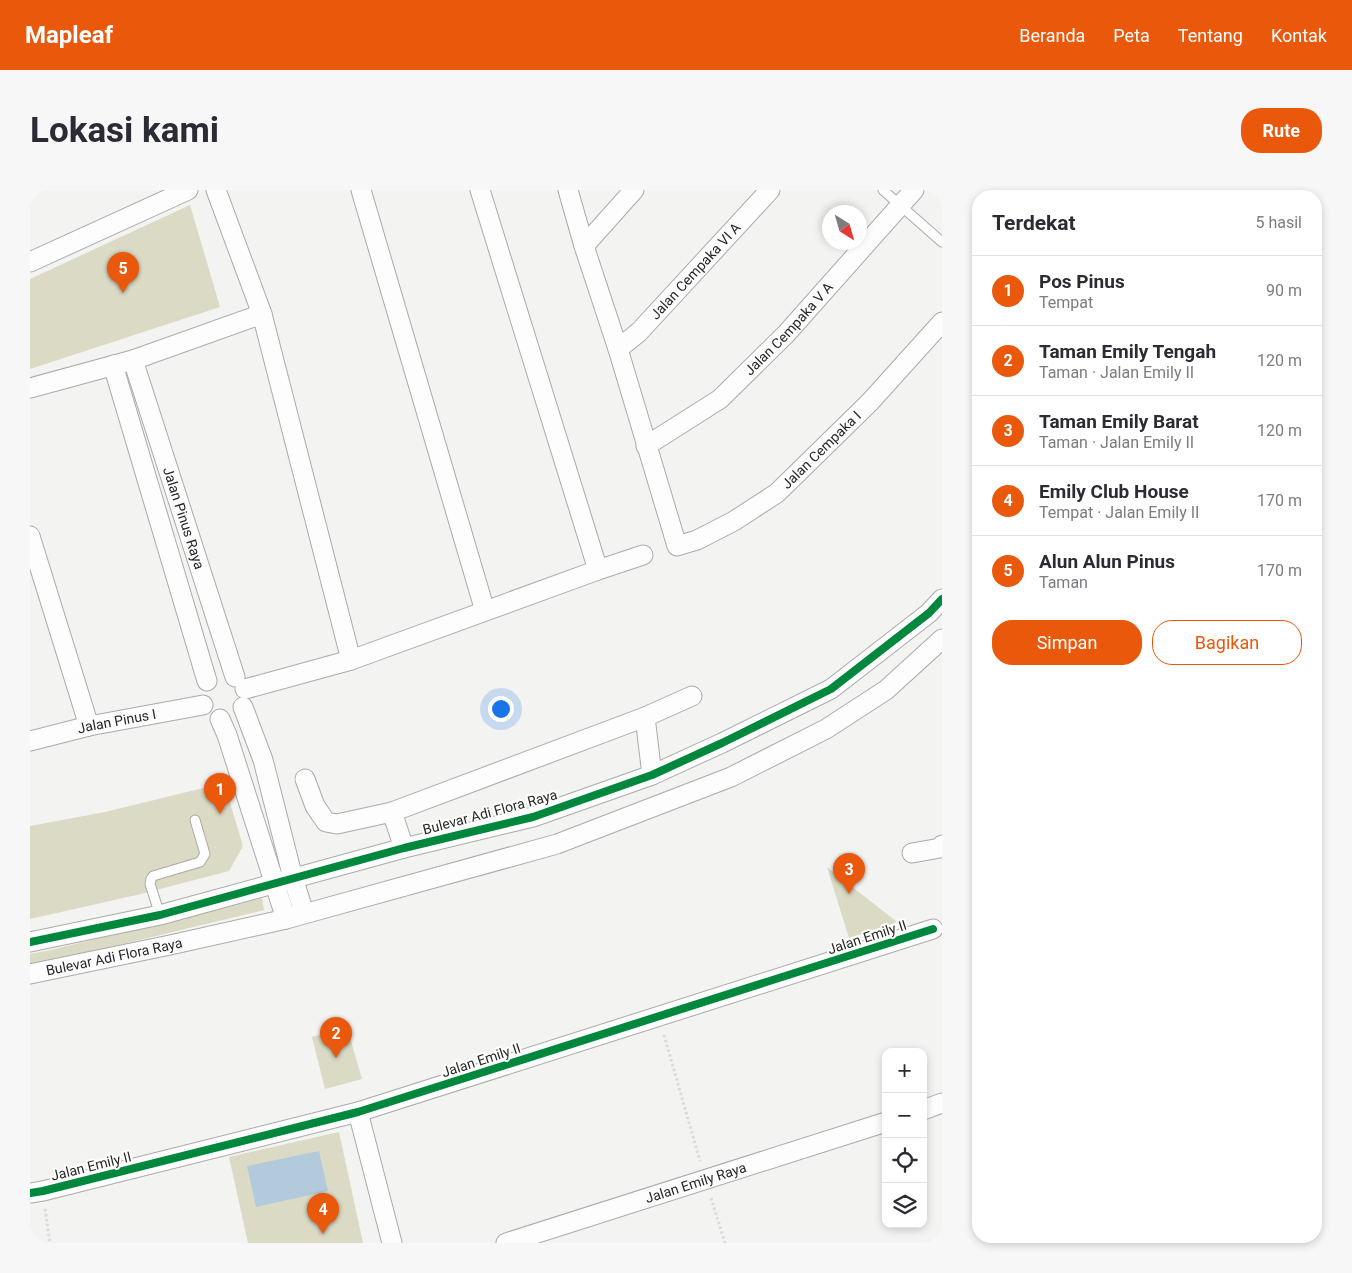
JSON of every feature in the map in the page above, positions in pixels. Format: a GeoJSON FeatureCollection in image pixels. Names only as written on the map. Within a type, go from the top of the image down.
{"type":"FeatureCollection","features":[{"type":"Feature","properties":{"kind":"street"},"geometry":{"type":"LineString","coordinates":[[30,262],[188,190]]}},
{"type":"Feature","properties":{"kind":"street"},"geometry":{"type":"LineString","coordinates":[[216,190],[262,314],[351,660]]}},
{"type":"Feature","properties":{"kind":"street"},"geometry":{"type":"LineString","coordinates":[[361,190],[485,611]]}},
{"type":"Feature","properties":{"kind":"street"},"geometry":{"type":"LineString","coordinates":[[480,190],[598,570]]}},
{"type":"Feature","properties":{"kind":"street"},"geometry":{"type":"LineString","coordinates":[[568,190],[646,446]]}},
{"type":"Feature","properties":{"kind":"street"},"geometry":{"type":"LineString","coordinates":[[584,246],[634,190]]}},
{"type":"Feature","properties":{"kind":"street","name":"Jalan Cempaka VI A"},"geometry":{"type":"LineString","coordinates":[[618,349],[639,332],[770,190]]}},
{"type":"Feature","properties":{"kind":"street","name":"Jalan Cempaka V A"},"geometry":{"type":"LineString","coordinates":[[646,446],[720,399],[786,334],[914,190]]}},
{"type":"Feature","properties":{"kind":"street"},"geometry":{"type":"LineString","coordinates":[[30,388],[133,360],[262,314]]}},
{"type":"Feature","properties":{"kind":"street","name":"Jalan Cempaka I"},"geometry":{"type":"LineString","coordinates":[[646,446],[677,546],[697,540],[727,525],[777,493],[870,402],[942,322]]}},
{"type":"Feature","properties":{"kind":"street","name":"Jalan Pinus Raya"},"geometry":{"type":"LineString","coordinates":[[133,360],[263,760],[293,878],[295,916]]}},
{"type":"Feature","properties":{"kind":"street","name":"Jalan Pinus Raya"},"geometry":{"type":"LineString","coordinates":[[113,365],[207,681]]}},
{"type":"Feature","properties":{"kind":"street"},"geometry":{"type":"LineString","coordinates":[[30,536],[89,726]]}},
{"type":"Feature","properties":{"kind":"street"},"geometry":{"type":"LineString","coordinates":[[241,691],[351,660],[643,555]]}},
{"type":"Feature","properties":{"kind":"street","name":"Bulevar Adi Flora Raya"},"geometry":{"type":"LineString","coordinates":[[30,942],[160,916],[404,848],[534,817],[652,775],[831,689],[929,613],[942,599]]}},
{"type":"Feature","properties":{"kind":"street","name":"Bulevar Adi Flora Raya"},"geometry":{"type":"LineString","coordinates":[[30,974],[131,954],[295,916],[558,844],[731,777],[826,729],[886,690],[942,639]]}},
{"type":"Feature","properties":{"kind":"street"},"geometry":{"type":"LineString","coordinates":[[221,674],[228,674],[241,691],[237,714],[229,718],[220,719],[210,714],[203,705],[201,692],[207,681],[221,674]]}},
{"type":"Feature","properties":{"kind":"street"},"geometry":{"type":"LineString","coordinates":[[305,779],[315,806],[326,822],[337,824],[392,812],[646,717],[692,696]]}},
{"type":"Feature","properties":{"kind":"street","name":"Jalan Pinus I"},"geometry":{"type":"LineString","coordinates":[[30,741],[89,726],[203,705]]}},
{"type":"Feature","properties":{"kind":"street"},"geometry":{"type":"LineString","coordinates":[[646,717],[652,775]]}},
{"type":"Feature","properties":{"kind":"street"},"geometry":{"type":"LineString","coordinates":[[220,719],[227,735],[274,885],[295,916]]}},
{"type":"Feature","properties":{"kind":"street"},"geometry":{"type":"LineString","coordinates":[[392,812],[404,848]]}},
{"type":"Feature","properties":{"kind":"street"},"geometry":{"type":"LineString","coordinates":[[912,853],[940,848],[942,845]]}},
{"type":"Feature","properties":{"kind":"street","name":"Jalan Emily II"},"geometry":{"type":"LineString","coordinates":[[36,1192],[358,1112],[659,1016],[938,931]]}},
{"type":"Feature","properties":{"kind":"street"},"geometry":{"type":"LineString","coordinates":[[927,1109],[942,1103]]}},
{"type":"Feature","properties":{"kind":"street"},"geometry":{"type":"LineString","coordinates":[[358,1112],[392,1243]]}},
{"type":"Feature","properties":{"kind":"street","name":"Jalan Emily Raya"},"geometry":{"type":"LineString","coordinates":[[506,1243],[882,1123]]}},
{"type":"Feature","properties":{"kind":"lane"},"geometry":{"type":"LineString","coordinates":[[883,190],[942,242]]}},
{"type":"Feature","properties":{"kind":"lane"},"geometry":{"type":"LineString","coordinates":[[160,916],[150,879],[153,876],[200,862],[205,854],[194,820]]}},
{"type":"Feature","properties":{"kind":"path"},"geometry":{"type":"LineString","coordinates":[[659,1016],[725,1243]]}},
{"type":"Feature","properties":{"kind":"path"},"geometry":{"type":"LineString","coordinates":[[36,1192],[50,1243]]}},
{"type":"Feature","properties":{"kind":"green space"},"geometry":{"type":"Polygon","coordinates":[[[190,205],[220,307],[30,369],[30,279],[190,205]]]}},
{"type":"Feature","properties":{"kind":"green space"},"geometry":{"type":"Polygon","coordinates":[[[224,783],[243,846],[229,871],[141,894],[30,919],[30,826],[105,812],[224,783]]]}},
{"type":"Feature","properties":{"kind":"green space"},"geometry":{"type":"Polygon","coordinates":[[[827,867],[897,922],[849,938],[827,867]]]}},
{"type":"Feature","properties":{"kind":"green space"},"geometry":{"type":"Polygon","coordinates":[[[262,898],[264,910],[30,965],[30,954],[262,898]]]}},
{"type":"Feature","properties":{"kind":"green space"},"geometry":{"type":"Polygon","coordinates":[[[347,1027],[362,1079],[325,1089],[312,1037],[347,1027]]]}},
{"type":"Feature","properties":{"kind":"green space"},"geometry":{"type":"Polygon","coordinates":[[[339,1132],[363,1243],[248,1243],[229,1157],[339,1132]]]}},
{"type":"Feature","properties":{"kind":"water"},"geometry":{"type":"Polygon","coordinates":[[[319,1151],[328,1191],[256,1207],[247,1166],[319,1151]]]}},
{"type":"Feature","properties":{"kind":"cycle path"},"geometry":{"type":"LineString","coordinates":[[30,942],[160,915],[404,848],[533,817],[652,775],[831,689],[929,613],[942,599]]}},
{"type":"Feature","properties":{"kind":"cycle path"},"geometry":{"type":"LineString","coordinates":[[30,1193],[358,1112],[933,929]]}},
{"type":"Feature","properties":{"kind":"place","name":"Alun Alun Pinus"},"geometry":{"type":"Point","coordinates":[123,293]}},
{"type":"Feature","properties":{"kind":"place","name":"Pos Pinus"},"geometry":{"type":"Point","coordinates":[220,814]}},
{"type":"Feature","properties":{"kind":"place","name":"Taman Emily Barat"},"geometry":{"type":"Point","coordinates":[849,894]}},
{"type":"Feature","properties":{"kind":"place","name":"Taman Emily Tengah"},"geometry":{"type":"Point","coordinates":[336,1058]}},
{"type":"Feature","properties":{"kind":"place","name":"Emily Club House"},"geometry":{"type":"Point","coordinates":[323,1234]}}]}
